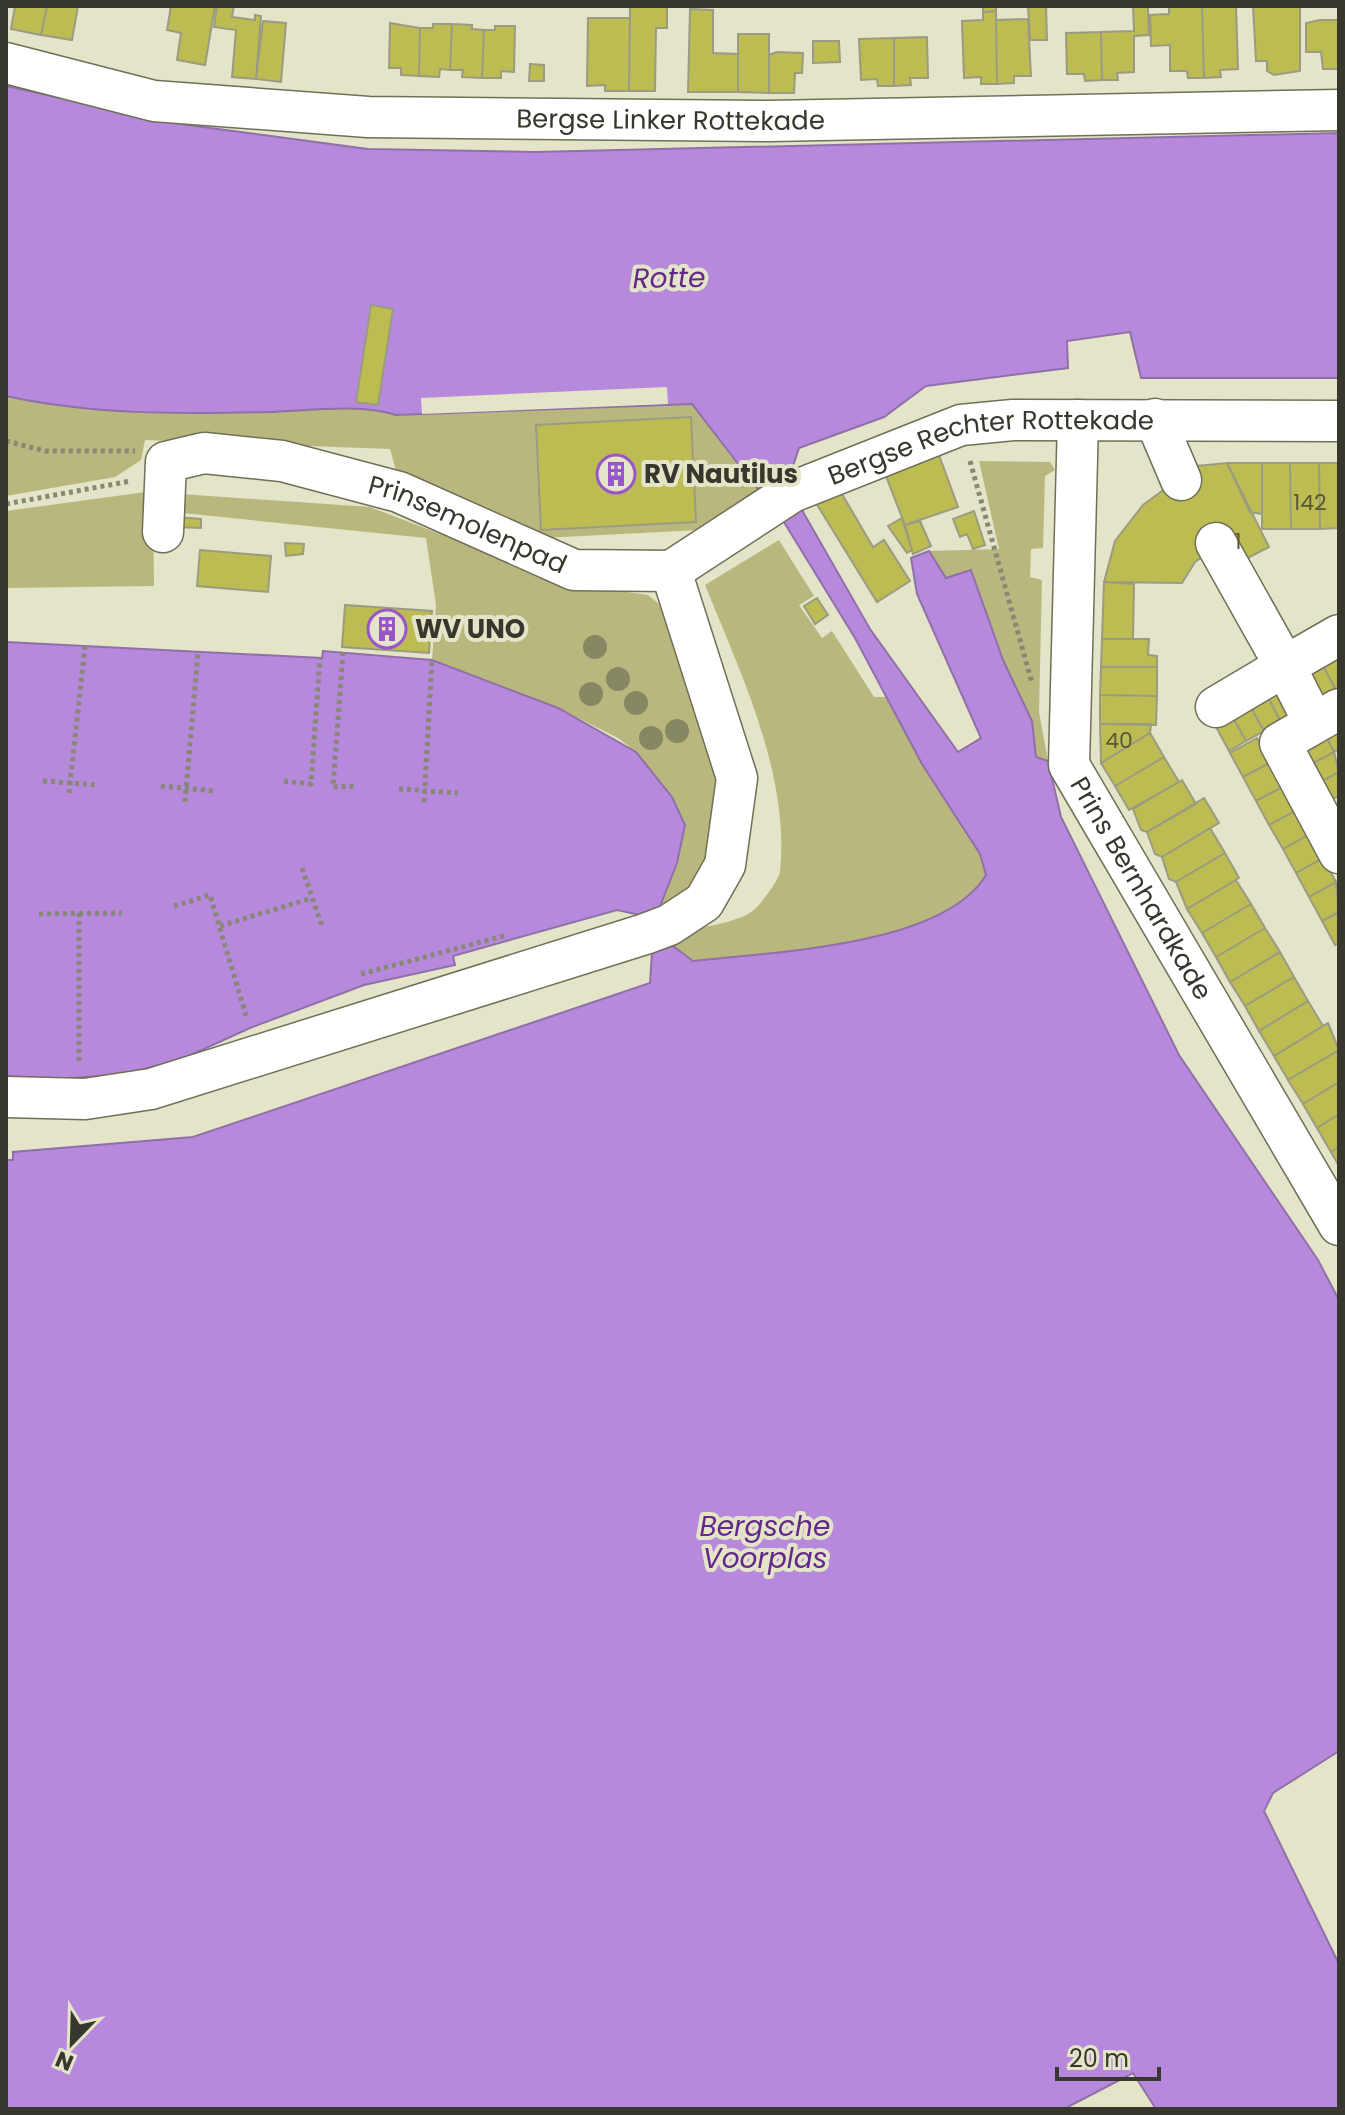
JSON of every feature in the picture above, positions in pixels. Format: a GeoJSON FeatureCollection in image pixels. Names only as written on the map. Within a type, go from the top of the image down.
{"type":"FeatureCollection","features":[{"type":"Feature","properties":{"kind":"street","name":"Bergse Linker Rottekade"},"geometry":{"type":"LineString","coordinates":[[6,63],[154,101],[368,117],[769,121],[1339,110]]}},
{"type":"Feature","properties":{"kind":"street","name":"Bergse Rechter Rottekade"},"geometry":{"type":"LineString","coordinates":[[671,571],[782,498],[961,425],[1155,419],[1339,421]]}},
{"type":"Feature","properties":{"kind":"street"},"geometry":{"type":"LineString","coordinates":[[1155,419],[1181,480]]}},
{"type":"Feature","properties":{"kind":"street","name":"Prins Bernhardkade"},"geometry":{"type":"LineString","coordinates":[[1078,420],[1069,765],[1339,1225]]}},
{"type":"Feature","properties":{"kind":"street","name":"Prinsemolenpad"},"geometry":{"type":"LineString","coordinates":[[166,462],[204,453],[282,461],[399,492],[574,570],[671,571]]}},
{"type":"Feature","properties":{"kind":"street"},"geometry":{"type":"LineString","coordinates":[[163,532],[166,462]]}},
{"type":"Feature","properties":{"kind":"street"},"geometry":{"type":"LineString","coordinates":[[1216,543],[1285,666],[1326,715],[1280,743],[1339,853]]}},
{"type":"Feature","properties":{"kind":"street"},"geometry":{"type":"LineString","coordinates":[[6,1097],[85,1099],[151,1089],[657,930],[704,902],[725,865],[737,778],[671,571]]}},
{"type":"Feature","properties":{"kind":"street"},"geometry":{"type":"LineString","coordinates":[[1216,707],[1339,635]]}},
{"type":"Feature","properties":{"kind":"path"},"geometry":{"type":"LineString","coordinates":[[961,425],[1038,705],[1070,729]]}},
{"type":"Feature","properties":{"kind":"path"},"geometry":{"type":"LineString","coordinates":[[6,441],[45,451],[128,448],[166,462]]}},
{"type":"Feature","properties":{"kind":"path"},"geometry":{"type":"LineString","coordinates":[[6,504],[143,479],[166,462]]}},
{"type":"Feature","properties":{"kind":"path"},"geometry":{"type":"LineString","coordinates":[[69,793],[85,646]]}},
{"type":"Feature","properties":{"kind":"path"},"geometry":{"type":"LineString","coordinates":[[185,802],[198,652]]}},
{"type":"Feature","properties":{"kind":"path"},"geometry":{"type":"LineString","coordinates":[[343,652],[333,787],[355,786]]}},
{"type":"Feature","properties":{"kind":"path"},"geometry":{"type":"LineString","coordinates":[[284,781],[311,784],[320,658]]}},
{"type":"Feature","properties":{"kind":"path"},"geometry":{"type":"LineString","coordinates":[[424,802],[432,660]]}},
{"type":"Feature","properties":{"kind":"path"},"geometry":{"type":"LineString","coordinates":[[43,781],[99,785]]}},
{"type":"Feature","properties":{"kind":"path"},"geometry":{"type":"LineString","coordinates":[[161,786],[215,791]]}},
{"type":"Feature","properties":{"kind":"path"},"geometry":{"type":"LineString","coordinates":[[399,789],[458,793]]}},
{"type":"Feature","properties":{"kind":"path"},"geometry":{"type":"LineString","coordinates":[[302,868],[322,926]]}},
{"type":"Feature","properties":{"kind":"path"},"geometry":{"type":"LineString","coordinates":[[174,906],[210,895],[250,1028]]}},
{"type":"Feature","properties":{"kind":"path"},"geometry":{"type":"LineString","coordinates":[[220,926],[312,898]]}},
{"type":"Feature","properties":{"kind":"path"},"geometry":{"type":"LineString","coordinates":[[79,913],[79,1077]]}},
{"type":"Feature","properties":{"kind":"path"},"geometry":{"type":"LineString","coordinates":[[39,914],[122,913]]}},
{"type":"Feature","properties":{"kind":"path"},"geometry":{"type":"LineString","coordinates":[[361,974],[518,932]]}},
{"type":"Feature","properties":{"kind":"green space"},"geometry":{"type":"Polygon","coordinates":[[[6,396],[71,407],[169,413],[366,409],[396,415],[692,404],[763,496],[700,530],[543,538],[397,474],[390,449],[145,440],[141,460],[115,477],[6,496],[6,396]]]}},
{"type":"Feature","properties":{"kind":"green space"},"geometry":{"type":"Polygon","coordinates":[[[979,461],[1050,462],[1055,470],[1045,476],[1043,548],[1031,549],[1030,577],[1042,580],[1039,712],[1048,761],[1036,757],[1032,721],[1003,660],[972,570],[946,578],[929,551],[999,549],[979,461]]]}},
{"type":"Feature","properties":{"kind":"green space"},"geometry":{"type":"Polygon","coordinates":[[[153,491],[154,586],[6,588],[6,511],[153,491]]]}},
{"type":"Feature","properties":{"kind":"green space"},"geometry":{"type":"Polygon","coordinates":[[[181,494],[370,507],[571,584],[648,595],[659,604],[720,787],[718,836],[697,892],[659,909],[672,797],[636,752],[618,738],[558,708],[432,660],[436,605],[426,538],[182,513],[181,494]]]}},
{"type":"Feature","properties":{"kind":"green space"},"geometry":{"type":"Polygon","coordinates":[[[779,540],[814,596],[799,605],[822,638],[832,631],[874,697],[886,697],[922,764],[980,854],[986,875],[964,899],[933,918],[895,932],[808,949],[692,962],[673,946],[668,933],[715,925],[749,914],[766,896],[780,872],[778,799],[770,762],[747,689],[705,585],[779,540]]]}},
{"type":"Feature","properties":{"kind":"water","name":"Bergsche Voorplas"},"geometry":{"type":"Polygon","coordinates":[[[6,86],[180,124],[368,149],[536,152],[1339,133],[1339,378],[1141,378],[1130,332],[1067,341],[1068,368],[926,386],[884,417],[799,448],[787,484],[870,629],[958,752],[981,738],[917,594],[911,558],[929,551],[946,578],[971,570],[1003,660],[1032,721],[1036,757],[1048,761],[1061,817],[1179,1055],[1318,1260],[1339,1300],[1339,1751],[1273,1793],[1264,1811],[1339,1964],[1339,2109],[1156,2109],[1133,2073],[1064,2109],[6,2109],[6,1160],[13,1160],[13,1152],[193,1137],[650,983],[652,952],[673,946],[693,961],[852,942],[933,918],[964,899],[986,875],[980,854],[922,764],[855,638],[768,496],[763,496],[692,404],[396,415],[365,409],[169,413],[71,407],[6,396],[6,86]]]}},
{"type":"Feature","properties":{"kind":"water"},"geometry":{"type":"Polygon","coordinates":[[[6,642],[322,658],[323,651],[432,660],[558,708],[636,752],[672,797],[685,825],[677,863],[659,909],[649,917],[617,910],[453,956],[455,965],[364,985],[250,1028],[182,1059],[126,1074],[59,1079],[6,1076],[6,642]]]}},
{"type":"Feature","properties":{"kind":"pier"},"geometry":{"type":"Polygon","coordinates":[[[667,387],[668,404],[422,414],[421,398],[667,387]]]}},
{"type":"Feature","properties":{"kind":"building"},"geometry":{"type":"Polygon","coordinates":[[[15,6],[47,6],[41,35],[11,29],[15,6]]]}},
{"type":"Feature","properties":{"kind":"building"},"geometry":{"type":"Polygon","coordinates":[[[47,6],[78,6],[72,40],[41,35],[47,6]]]}},
{"type":"Feature","properties":{"kind":"building"},"geometry":{"type":"Polygon","coordinates":[[[171,6],[215,6],[205,65],[177,60],[181,33],[167,30],[171,6]]]}},
{"type":"Feature","properties":{"kind":"building"},"geometry":{"type":"Polygon","coordinates":[[[217,6],[234,6],[232,17],[255,20],[255,15],[261,16],[256,79],[232,77],[236,30],[214,27],[217,6]]]}},
{"type":"Feature","properties":{"kind":"building"},"geometry":{"type":"Polygon","coordinates":[[[630,6],[667,6],[667,28],[656,28],[655,91],[629,91],[630,6]]]}},
{"type":"Feature","properties":{"kind":"building"},"geometry":{"type":"Polygon","coordinates":[[[983,6],[996,6],[996,11],[983,12],[983,6]]]}},
{"type":"Feature","properties":{"kind":"building"},"geometry":{"type":"Polygon","coordinates":[[[1028,6],[1046,6],[1047,40],[1030,40],[1028,6]]]}},
{"type":"Feature","properties":{"kind":"building"},"geometry":{"type":"Polygon","coordinates":[[[1133,6],[1148,6],[1149,35],[1134,36],[1134,72],[1117,73],[1118,80],[1102,80],[1101,32],[1134,31],[1133,6]]]}},
{"type":"Feature","properties":{"kind":"building"},"geometry":{"type":"Polygon","coordinates":[[[1169,6],[1202,6],[1204,78],[1188,78],[1187,71],[1170,71],[1170,45],[1151,46],[1150,15],[1169,14],[1169,6]]]}},
{"type":"Feature","properties":{"kind":"building"},"geometry":{"type":"Polygon","coordinates":[[[1202,6],[1236,6],[1238,69],[1220,70],[1221,77],[1204,78],[1202,6]]]}},
{"type":"Feature","properties":{"kind":"building"},"geometry":{"type":"Polygon","coordinates":[[[1253,6],[1300,6],[1300,71],[1274,75],[1267,71],[1267,61],[1256,61],[1253,6]]]}},
{"type":"Feature","properties":{"kind":"building"},"geometry":{"type":"Polygon","coordinates":[[[690,9],[713,10],[713,53],[738,54],[738,92],[688,92],[690,9]]]}},
{"type":"Feature","properties":{"kind":"building"},"geometry":{"type":"Polygon","coordinates":[[[996,11],[997,84],[981,84],[981,77],[964,78],[962,21],[983,20],[983,12],[996,11]]]}},
{"type":"Feature","properties":{"kind":"building"},"geometry":{"type":"Polygon","coordinates":[[[588,18],[630,18],[629,91],[605,91],[605,85],[587,86],[588,18]]]}},
{"type":"Feature","properties":{"kind":"building"},"geometry":{"type":"Polygon","coordinates":[[[1028,19],[1031,76],[1014,76],[1014,83],[997,84],[996,20],[1028,19]]]}},
{"type":"Feature","properties":{"kind":"building"},"geometry":{"type":"Polygon","coordinates":[[[1339,20],[1339,69],[1323,69],[1321,52],[1306,52],[1306,23],[1339,20]]]}},
{"type":"Feature","properties":{"kind":"building"},"geometry":{"type":"Polygon","coordinates":[[[263,21],[286,23],[281,82],[256,79],[263,21]]]}},
{"type":"Feature","properties":{"kind":"building"},"geometry":{"type":"Polygon","coordinates":[[[390,23],[420,28],[419,76],[401,75],[401,68],[389,68],[390,23]]]}},
{"type":"Feature","properties":{"kind":"building"},"geometry":{"type":"Polygon","coordinates":[[[433,24],[452,24],[450,70],[440,69],[439,77],[419,76],[420,28],[433,28],[433,24]]]}},
{"type":"Feature","properties":{"kind":"building"},"geometry":{"type":"Polygon","coordinates":[[[452,24],[472,25],[472,29],[484,30],[482,78],[462,77],[463,70],[450,70],[452,24]]]}},
{"type":"Feature","properties":{"kind":"building"},"geometry":{"type":"Polygon","coordinates":[[[495,26],[515,26],[514,72],[501,71],[501,78],[482,78],[484,30],[495,30],[495,26]]]}},
{"type":"Feature","properties":{"kind":"building"},"geometry":{"type":"Polygon","coordinates":[[[1101,32],[1102,80],[1085,81],[1084,74],[1067,74],[1066,33],[1101,32]]]}},
{"type":"Feature","properties":{"kind":"building"},"geometry":{"type":"Polygon","coordinates":[[[738,34],[769,34],[769,93],[738,92],[738,34]]]}},
{"type":"Feature","properties":{"kind":"building"},"geometry":{"type":"Polygon","coordinates":[[[927,37],[928,78],[910,78],[911,85],[894,86],[894,38],[927,37]]]}},
{"type":"Feature","properties":{"kind":"building"},"geometry":{"type":"Polygon","coordinates":[[[894,38],[894,86],[878,86],[877,79],[861,80],[859,39],[894,38]]]}},
{"type":"Feature","properties":{"kind":"building"},"geometry":{"type":"Polygon","coordinates":[[[813,41],[839,41],[840,62],[813,63],[813,41]]]}},
{"type":"Feature","properties":{"kind":"building"},"geometry":{"type":"Polygon","coordinates":[[[777,52],[803,53],[802,73],[795,73],[794,93],[769,93],[769,55],[777,52]]]}},
{"type":"Feature","properties":{"kind":"building"},"geometry":{"type":"Polygon","coordinates":[[[530,64],[544,65],[544,81],[529,81],[530,64]]]}},
{"type":"Feature","properties":{"kind":"building"},"geometry":{"type":"Polygon","coordinates":[[[371,305],[393,309],[378,405],[356,402],[371,305]]]}},
{"type":"Feature","properties":{"kind":"building","name":"RV Nautilus"},"geometry":{"type":"Polygon","coordinates":[[[691,417],[696,522],[541,530],[536,425],[691,417]]]}},
{"type":"Feature","properties":{"kind":"building"},"geometry":{"type":"Polygon","coordinates":[[[939,455],[958,507],[905,525],[886,476],[939,455]]]}},
{"type":"Feature","properties":{"kind":"building"},"geometry":{"type":"Polygon","coordinates":[[[1227,463],[1269,547],[1238,563],[1208,553],[1195,562],[1182,583],[1104,582],[1115,541],[1143,505],[1196,466],[1227,463]]]}},
{"type":"Feature","properties":{"kind":"building"},"geometry":{"type":"Polygon","coordinates":[[[1227,463],[1262,463],[1262,514],[1250,512],[1227,463]]]}},
{"type":"Feature","properties":{"kind":"building"},"geometry":{"type":"Polygon","coordinates":[[[1262,463],[1290,463],[1291,529],[1262,529],[1262,463]]]}},
{"type":"Feature","properties":{"kind":"building"},"geometry":{"type":"Polygon","coordinates":[[[1290,463],[1319,463],[1320,529],[1291,529],[1290,463]]]}},
{"type":"Feature","properties":{"kind":"building"},"geometry":{"type":"Polygon","coordinates":[[[1319,463],[1339,463],[1339,528],[1320,529],[1319,463]]]}},
{"type":"Feature","properties":{"kind":"building"},"geometry":{"type":"Polygon","coordinates":[[[839,489],[873,547],[884,540],[910,581],[877,602],[816,503],[839,489]]]}},
{"type":"Feature","properties":{"kind":"building"},"geometry":{"type":"Polygon","coordinates":[[[974,511],[985,545],[973,549],[967,534],[960,537],[953,519],[974,511]]]}},
{"type":"Feature","properties":{"kind":"building"},"geometry":{"type":"Polygon","coordinates":[[[177,517],[201,519],[201,528],[176,527],[177,517]]]}},
{"type":"Feature","properties":{"kind":"building"},"geometry":{"type":"Polygon","coordinates":[[[902,518],[912,550],[907,553],[888,526],[902,518]]]}},
{"type":"Feature","properties":{"kind":"building"},"geometry":{"type":"Polygon","coordinates":[[[920,521],[931,546],[913,554],[905,525],[920,521]]]}},
{"type":"Feature","properties":{"kind":"building"},"geometry":{"type":"Polygon","coordinates":[[[285,543],[304,544],[303,554],[286,556],[285,543]]]}},
{"type":"Feature","properties":{"kind":"building"},"geometry":{"type":"Polygon","coordinates":[[[200,550],[271,556],[268,592],[197,586],[200,550]]]}},
{"type":"Feature","properties":{"kind":"building"},"geometry":{"type":"Polygon","coordinates":[[[1104,582],[1134,584],[1133,639],[1102,639],[1104,582]]]}},
{"type":"Feature","properties":{"kind":"building"},"geometry":{"type":"Polygon","coordinates":[[[817,598],[828,615],[815,624],[804,606],[817,598]]]}},
{"type":"Feature","properties":{"kind":"building","name":"WV UNO"},"geometry":{"type":"Polygon","coordinates":[[[345,605],[432,611],[429,653],[342,647],[345,605]]]}},
{"type":"Feature","properties":{"kind":"building"},"geometry":{"type":"Polygon","coordinates":[[[1102,639],[1149,639],[1148,655],[1157,656],[1157,667],[1101,667],[1102,639]]]}},
{"type":"Feature","properties":{"kind":"building"},"geometry":{"type":"Polygon","coordinates":[[[1339,655],[1339,691],[1337,692],[1322,664],[1339,655]]]}},
{"type":"Feature","properties":{"kind":"building"},"geometry":{"type":"Polygon","coordinates":[[[1322,664],[1337,692],[1320,701],[1305,673],[1322,664]]]}},
{"type":"Feature","properties":{"kind":"building"},"geometry":{"type":"Polygon","coordinates":[[[1101,667],[1157,667],[1157,696],[1100,695],[1101,667]]]}},
{"type":"Feature","properties":{"kind":"building"},"geometry":{"type":"Polygon","coordinates":[[[1284,685],[1299,712],[1281,722],[1266,694],[1284,685]]]}},
{"type":"Feature","properties":{"kind":"building"},"geometry":{"type":"Polygon","coordinates":[[[1266,694],[1281,722],[1264,731],[1249,704],[1266,694]]]}},
{"type":"Feature","properties":{"kind":"building"},"geometry":{"type":"Polygon","coordinates":[[[1100,695],[1157,696],[1156,725],[1100,724],[1100,695]]]}},
{"type":"Feature","properties":{"kind":"building"},"geometry":{"type":"Polygon","coordinates":[[[1249,704],[1264,731],[1246,741],[1231,714],[1249,704]]]}},
{"type":"Feature","properties":{"kind":"building"},"geometry":{"type":"Polygon","coordinates":[[[1231,714],[1246,741],[1229,751],[1214,723],[1231,714]]]}},
{"type":"Feature","properties":{"kind":"building"},"geometry":{"type":"Polygon","coordinates":[[[1100,724],[1151,724],[1150,733],[1101,763],[1100,724]]]}},
{"type":"Feature","properties":{"kind":"building"},"geometry":{"type":"Polygon","coordinates":[[[1339,725],[1339,749],[1334,752],[1324,733],[1339,725]]]}},
{"type":"Feature","properties":{"kind":"building"},"geometry":{"type":"Polygon","coordinates":[[[1150,733],[1164,757],[1115,786],[1101,763],[1150,733]]]}},
{"type":"Feature","properties":{"kind":"building"},"geometry":{"type":"Polygon","coordinates":[[[1324,733],[1334,752],[1308,766],[1298,748],[1324,733]]]}},
{"type":"Feature","properties":{"kind":"building"},"geometry":{"type":"Polygon","coordinates":[[[1257,738],[1271,762],[1243,777],[1230,753],[1257,738]]]}},
{"type":"Feature","properties":{"kind":"building"},"geometry":{"type":"Polygon","coordinates":[[[1334,752],[1339,772],[1317,784],[1308,766],[1334,752]]]}},
{"type":"Feature","properties":{"kind":"building"},"geometry":{"type":"Polygon","coordinates":[[[1164,757],[1179,782],[1129,810],[1115,786],[1164,757]]]}},
{"type":"Feature","properties":{"kind":"building"},"geometry":{"type":"Polygon","coordinates":[[[1271,762],[1284,786],[1256,801],[1243,777],[1271,762]]]}},
{"type":"Feature","properties":{"kind":"building"},"geometry":{"type":"Polygon","coordinates":[[[1339,772],[1339,796],[1327,802],[1317,784],[1339,772]]]}},
{"type":"Feature","properties":{"kind":"building"},"geometry":{"type":"Polygon","coordinates":[[[1182,780],[1196,804],[1147,832],[1141,830],[1133,809],[1182,780]]]}},
{"type":"Feature","properties":{"kind":"building"},"geometry":{"type":"Polygon","coordinates":[[[1284,786],[1297,810],[1269,825],[1256,801],[1284,786]]]}},
{"type":"Feature","properties":{"kind":"building"},"geometry":{"type":"Polygon","coordinates":[[[1204,798],[1219,823],[1162,857],[1155,854],[1147,832],[1204,798]]]}},
{"type":"Feature","properties":{"kind":"building"},"geometry":{"type":"Polygon","coordinates":[[[1297,810],[1310,834],[1283,849],[1269,825],[1297,810]]]}},
{"type":"Feature","properties":{"kind":"building"},"geometry":{"type":"Polygon","coordinates":[[[1210,828],[1225,853],[1176,882],[1169,879],[1162,857],[1210,828]]]}},
{"type":"Feature","properties":{"kind":"building"},"geometry":{"type":"Polygon","coordinates":[[[1310,834],[1323,858],[1296,873],[1283,849],[1310,834]]]}},
{"type":"Feature","properties":{"kind":"building"},"geometry":{"type":"Polygon","coordinates":[[[1225,853],[1239,878],[1187,909],[1176,882],[1225,853]]]}},
{"type":"Feature","properties":{"kind":"building"},"geometry":{"type":"Polygon","coordinates":[[[1323,858],[1336,882],[1309,897],[1296,873],[1323,858]]]}},
{"type":"Feature","properties":{"kind":"building"},"geometry":{"type":"Polygon","coordinates":[[[1236,880],[1251,904],[1202,933],[1187,909],[1236,880]]]}},
{"type":"Feature","properties":{"kind":"building"},"geometry":{"type":"Polygon","coordinates":[[[1336,882],[1339,912],[1322,921],[1309,897],[1336,882]]]}},
{"type":"Feature","properties":{"kind":"building"},"geometry":{"type":"Polygon","coordinates":[[[1251,904],[1265,928],[1216,957],[1202,933],[1251,904]]]}},
{"type":"Feature","properties":{"kind":"building"},"geometry":{"type":"Polygon","coordinates":[[[1339,912],[1339,943],[1335,945],[1322,921],[1339,912]]]}},
{"type":"Feature","properties":{"kind":"building"},"geometry":{"type":"Polygon","coordinates":[[[1265,928],[1280,952],[1230,982],[1216,957],[1265,928]]]}},
{"type":"Feature","properties":{"kind":"building"},"geometry":{"type":"Polygon","coordinates":[[[1280,952],[1294,977],[1245,1006],[1230,982],[1280,952]]]}},
{"type":"Feature","properties":{"kind":"building"},"geometry":{"type":"Polygon","coordinates":[[[1294,977],[1308,1001],[1259,1031],[1245,1006],[1294,977]]]}},
{"type":"Feature","properties":{"kind":"building"},"geometry":{"type":"Polygon","coordinates":[[[1308,1001],[1323,1026],[1274,1056],[1259,1031],[1308,1001]]]}},
{"type":"Feature","properties":{"kind":"building"},"geometry":{"type":"Polygon","coordinates":[[[1328,1023],[1339,1050],[1288,1080],[1274,1056],[1328,1023]]]}},
{"type":"Feature","properties":{"kind":"building"},"geometry":{"type":"Polygon","coordinates":[[[1339,1050],[1339,1082],[1303,1104],[1288,1080],[1339,1050]]]}},
{"type":"Feature","properties":{"kind":"building"},"geometry":{"type":"Polygon","coordinates":[[[1339,1082],[1339,1114],[1317,1128],[1303,1104],[1339,1082]]]}},
{"type":"Feature","properties":{"kind":"building"},"geometry":{"type":"Polygon","coordinates":[[[1339,1114],[1339,1147],[1331,1152],[1317,1128],[1339,1114]]]}},
{"type":"Feature","properties":{"kind":"building"},"geometry":{"type":"Polygon","coordinates":[[[1339,1147],[1339,1166],[1331,1152],[1339,1147]]]}},
{"type":"Feature","properties":{"kind":"place","name":"RV Nautilus"},"geometry":{"type":"Point","coordinates":[616,474]}},
{"type":"Feature","properties":{"kind":"place","name":"WV UNO"},"geometry":{"type":"Point","coordinates":[387,629]}},
{"type":"Feature","properties":{"kind":"water label","name":"Rotte"},"geometry":{"type":"Point","coordinates":[669,278]}}]}
